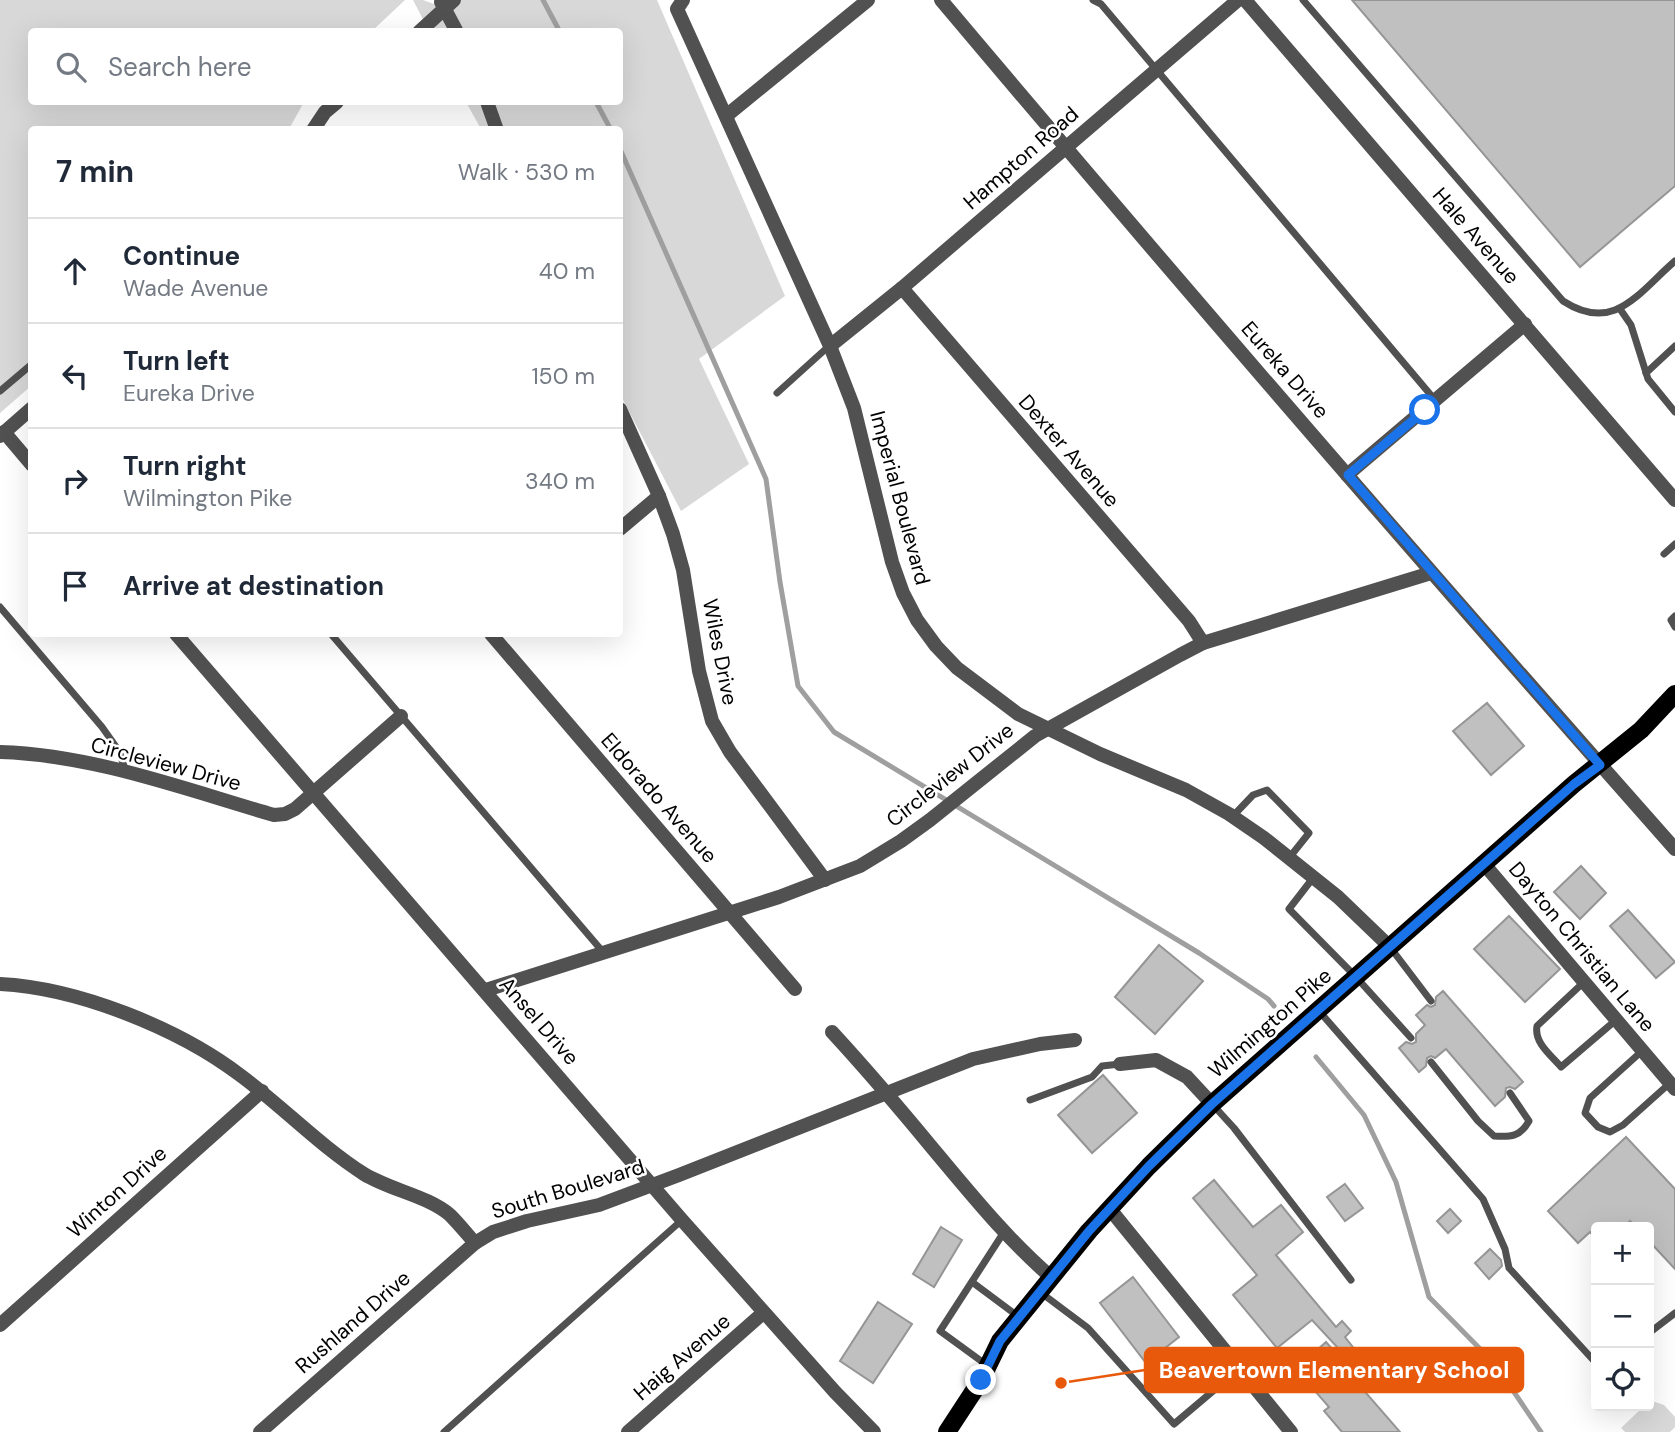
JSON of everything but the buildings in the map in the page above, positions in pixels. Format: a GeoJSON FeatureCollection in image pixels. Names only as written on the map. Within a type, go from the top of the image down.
{"type":"FeatureCollection","features":[{"type":"Feature","properties":{"kind":"main road","name":"Wilmington Pike"},"geometry":{"type":"LineString","coordinates":[[947,1432],[981,1380],[1000,1341],[1109,1208],[1212,1104],[1574,784],[1641,730],[1675,694]]}},
{"type":"Feature","properties":{"kind":"street"},"geometry":{"type":"LineString","coordinates":[[726,116],[869,0]]}},
{"type":"Feature","properties":{"kind":"street","name":"Eureka Drive"},"geometry":{"type":"LineString","coordinates":[[941,0],[1431,573],[1675,849]]}},
{"type":"Feature","properties":{"kind":"street","name":"Hampton Road"},"geometry":{"type":"LineString","coordinates":[[830,346],[902,288],[1238,0]]}},
{"type":"Feature","properties":{"kind":"street","name":"Hale Avenue"},"geometry":{"type":"LineString","coordinates":[[1244,0],[1675,500]]}},
{"type":"Feature","properties":{"kind":"street"},"geometry":{"type":"LineString","coordinates":[[423,28],[446,3],[455,28]]}},
{"type":"Feature","properties":{"kind":"street","name":"Imperial Boulevard"},"geometry":{"type":"LineString","coordinates":[[680,4],[726,116],[830,346],[854,408],[892,562],[903,593],[917,620],[936,646],[957,668],[1018,714],[1100,754],[1186,790],[1233,816],[1338,897],[1390,947]]}},
{"type":"Feature","properties":{"kind":"street"},"geometry":{"type":"LineString","coordinates":[[316,126],[333,105]]}},
{"type":"Feature","properties":{"kind":"street"},"geometry":{"type":"LineString","coordinates":[[488,105],[496,126]]}},
{"type":"Feature","properties":{"kind":"street","name":"Dexter Avenue"},"geometry":{"type":"LineString","coordinates":[[902,288],[1189,621],[1203,643]]}},
{"type":"Feature","properties":{"kind":"street"},"geometry":{"type":"LineString","coordinates":[[1348,475],[1525,324]]}},
{"type":"Feature","properties":{"kind":"street"},"geometry":{"type":"LineString","coordinates":[[28,411],[1,432],[28,461]]}},
{"type":"Feature","properties":{"kind":"street","name":"Wiles Drive"},"geometry":{"type":"LineString","coordinates":[[623,416],[659,496],[683,570],[699,671],[712,721],[730,752],[825,880]]}},
{"type":"Feature","properties":{"kind":"street"},"geometry":{"type":"LineString","coordinates":[[623,527],[659,496]]}},
{"type":"Feature","properties":{"kind":"street","name":"Circleview Drive"},"geometry":{"type":"LineString","coordinates":[[486,990],[779,897],[875,858],[930,820],[1035,736],[1203,643],[1431,573]]}},
{"type":"Feature","properties":{"kind":"street","name":"Ansel Drive"},"geometry":{"type":"LineString","coordinates":[[180,637],[763,1313],[874,1432]]}},
{"type":"Feature","properties":{"kind":"street","name":"Eldorado Avenue"},"geometry":{"type":"LineString","coordinates":[[497,637],[795,989]]}},
{"type":"Feature","properties":{"kind":"street"},"geometry":{"type":"LineString","coordinates":[[313,792],[401,716]]}},
{"type":"Feature","properties":{"kind":"street","name":"Circleview Drive"},"geometry":{"type":"LineString","coordinates":[[0,752],[72,761],[126,772],[274,815],[295,809],[313,792]]}},
{"type":"Feature","properties":{"kind":"street","name":"Dayton Christian Lane"},"geometry":{"type":"LineString","coordinates":[[1484,864],[1672,1086]]}},
{"type":"Feature","properties":{"kind":"street","name":"South Boulevard"},"geometry":{"type":"LineString","coordinates":[[0,984],[51,991],[101,1005],[163,1028],[199,1047],[262,1091],[363,1173],[387,1187],[435,1205],[449,1215],[475,1243],[493,1232],[527,1220],[599,1205],[973,1059],[1040,1044],[1075,1040]]}},
{"type":"Feature","properties":{"kind":"street"},"geometry":{"type":"LineString","coordinates":[[832,1031],[1025,1255],[1045,1285]]}},
{"type":"Feature","properties":{"kind":"street"},"geometry":{"type":"LineString","coordinates":[[1120,1064],[1157,1059],[1187,1077],[1212,1104]]}},
{"type":"Feature","properties":{"kind":"street","name":"Winton Drive"},"geometry":{"type":"LineString","coordinates":[[0,1325],[262,1091]]}},
{"type":"Feature","properties":{"kind":"street"},"geometry":{"type":"LineString","coordinates":[[1109,1208],[1291,1432]]}},
{"type":"Feature","properties":{"kind":"street","name":"Rushland Drive"},"geometry":{"type":"LineString","coordinates":[[270,1429],[475,1243]]}},
{"type":"Feature","properties":{"kind":"street","name":"Haig Avenue"},"geometry":{"type":"LineString","coordinates":[[628,1432],[763,1313]]}},
{"type":"Feature","properties":{"kind":"lane"},"geometry":{"type":"LineString","coordinates":[[1093,0],[1101,5],[1156,69],[1436,400]]}},
{"type":"Feature","properties":{"kind":"lane"},"geometry":{"type":"LineString","coordinates":[[1303,0],[1563,301],[1590,314],[1620,309],[1675,261]]}},
{"type":"Feature","properties":{"kind":"lane"},"geometry":{"type":"LineString","coordinates":[[1620,309],[1631,325],[1648,379],[1675,412]]}},
{"type":"Feature","properties":{"kind":"lane"},"geometry":{"type":"LineString","coordinates":[[777,393],[830,346]]}},
{"type":"Feature","properties":{"kind":"lane"},"geometry":{"type":"LineString","coordinates":[[1646,373],[1675,346]]}},
{"type":"Feature","properties":{"kind":"lane"},"geometry":{"type":"LineString","coordinates":[[0,391],[28,367]]}},
{"type":"Feature","properties":{"kind":"lane"},"geometry":{"type":"LineString","coordinates":[[1664,554],[1675,544]]}},
{"type":"Feature","properties":{"kind":"lane"},"geometry":{"type":"LineString","coordinates":[[0,607],[102,727],[119,751],[126,772]]}},
{"type":"Feature","properties":{"kind":"lane"},"geometry":{"type":"LineString","coordinates":[[1675,616],[1671,620],[1675,627]]}},
{"type":"Feature","properties":{"kind":"lane"},"geometry":{"type":"LineString","coordinates":[[334,637],[603,953]]}},
{"type":"Feature","properties":{"kind":"lane"},"geometry":{"type":"LineString","coordinates":[[1233,816],[1253,795],[1267,790],[1309,833],[1288,858]]}},
{"type":"Feature","properties":{"kind":"lane"},"geometry":{"type":"LineString","coordinates":[[1312,878],[1289,909],[1356,976],[1411,1038]]}},
{"type":"Feature","properties":{"kind":"lane"},"geometry":{"type":"LineString","coordinates":[[1390,947],[1431,1002]]}},
{"type":"Feature","properties":{"kind":"lane"},"geometry":{"type":"LineString","coordinates":[[1584,982],[1537,1026],[1535,1034],[1539,1042],[1561,1067],[1616,1020]]}},
{"type":"Feature","properties":{"kind":"lane"},"geometry":{"type":"LineString","coordinates":[[1318,1010],[1483,1199],[1505,1249],[1509,1268],[1591,1358]]}},
{"type":"Feature","properties":{"kind":"lane"},"geometry":{"type":"LineString","coordinates":[[1643,1051],[1590,1098],[1585,1113],[1598,1126],[1610,1132],[1623,1125],[1672,1086]]}},
{"type":"Feature","properties":{"kind":"lane"},"geometry":{"type":"LineString","coordinates":[[1431,1062],[1478,1121],[1494,1136],[1517,1135],[1529,1121],[1510,1093]]}},
{"type":"Feature","properties":{"kind":"lane"},"geometry":{"type":"LineString","coordinates":[[1030,1100],[1092,1077],[1102,1066],[1120,1064]]}},
{"type":"Feature","properties":{"kind":"lane"},"geometry":{"type":"LineString","coordinates":[[1212,1104],[1234,1128],[1351,1280]]}},
{"type":"Feature","properties":{"kind":"lane"},"geometry":{"type":"LineString","coordinates":[[444,1432],[682,1220]]}},
{"type":"Feature","properties":{"kind":"lane"},"geometry":{"type":"LineString","coordinates":[[988,1366],[940,1331],[1004,1231]]}},
{"type":"Feature","properties":{"kind":"lane"},"geometry":{"type":"LineString","coordinates":[[971,1282],[1020,1317]]}},
{"type":"Feature","properties":{"kind":"lane"},"geometry":{"type":"LineString","coordinates":[[1045,1285],[1088,1328],[1174,1424],[1239,1369]]}},
{"type":"Feature","properties":{"kind":"lane"},"geometry":{"type":"LineString","coordinates":[[1654,1329],[1675,1313]]}},
{"type":"Feature","properties":{"kind":"shaded area"},"geometry":{"type":"Polygon","coordinates":[[[0,0],[405,0],[375,28],[28,28],[28,105],[302,105],[291,126],[28,126],[28,389],[0,413],[0,0]]]}},
{"type":"Feature","properties":{"kind":"shaded area"},"geometry":{"type":"Polygon","coordinates":[[[413,0],[423,0],[445,8],[446,0],[657,0],[785,296],[699,359],[749,464],[681,511],[623,400],[623,126],[479,126],[468,105],[623,105],[623,28],[427,28],[413,0]]]}},
{"type":"Feature","properties":{"kind":"shaded area"},"geometry":{"type":"Polygon","coordinates":[[[1654,1402],[1664,1405],[1675,1417],[1675,1427],[1670,1432],[1625,1432],[1621,1428],[1639,1411],[1654,1411],[1654,1402]]]}},
{"type":"Feature","properties":{"kind":"waterway"},"geometry":{"type":"LineString","coordinates":[[543,0],[558,28]]}},
{"type":"Feature","properties":{"kind":"waterway"},"geometry":{"type":"LineString","coordinates":[[598,105],[609,126]]}},
{"type":"Feature","properties":{"kind":"waterway"},"geometry":{"type":"LineString","coordinates":[[623,156],[766,479],[798,686],[834,732],[1199,953],[1268,999],[1274,1006]]}},
{"type":"Feature","properties":{"kind":"waterway"},"geometry":{"type":"LineString","coordinates":[[1316,1057],[1364,1115],[1396,1182],[1429,1297],[1495,1364],[1541,1432]]}},
{"type":"Feature","properties":{"kind":"place","name":"Beavertown Elementary School"},"geometry":{"type":"Point","coordinates":[1061,1383]}},
{"type":"Feature","properties":{"kind":"route"},"geometry":{"type":"LineString","coordinates":[[981,1380],[1000,1341],[1089,1231],[1149,1166],[1212,1104],[1574,784],[1600,765],[1348,475],[1425,410]]}}]}
